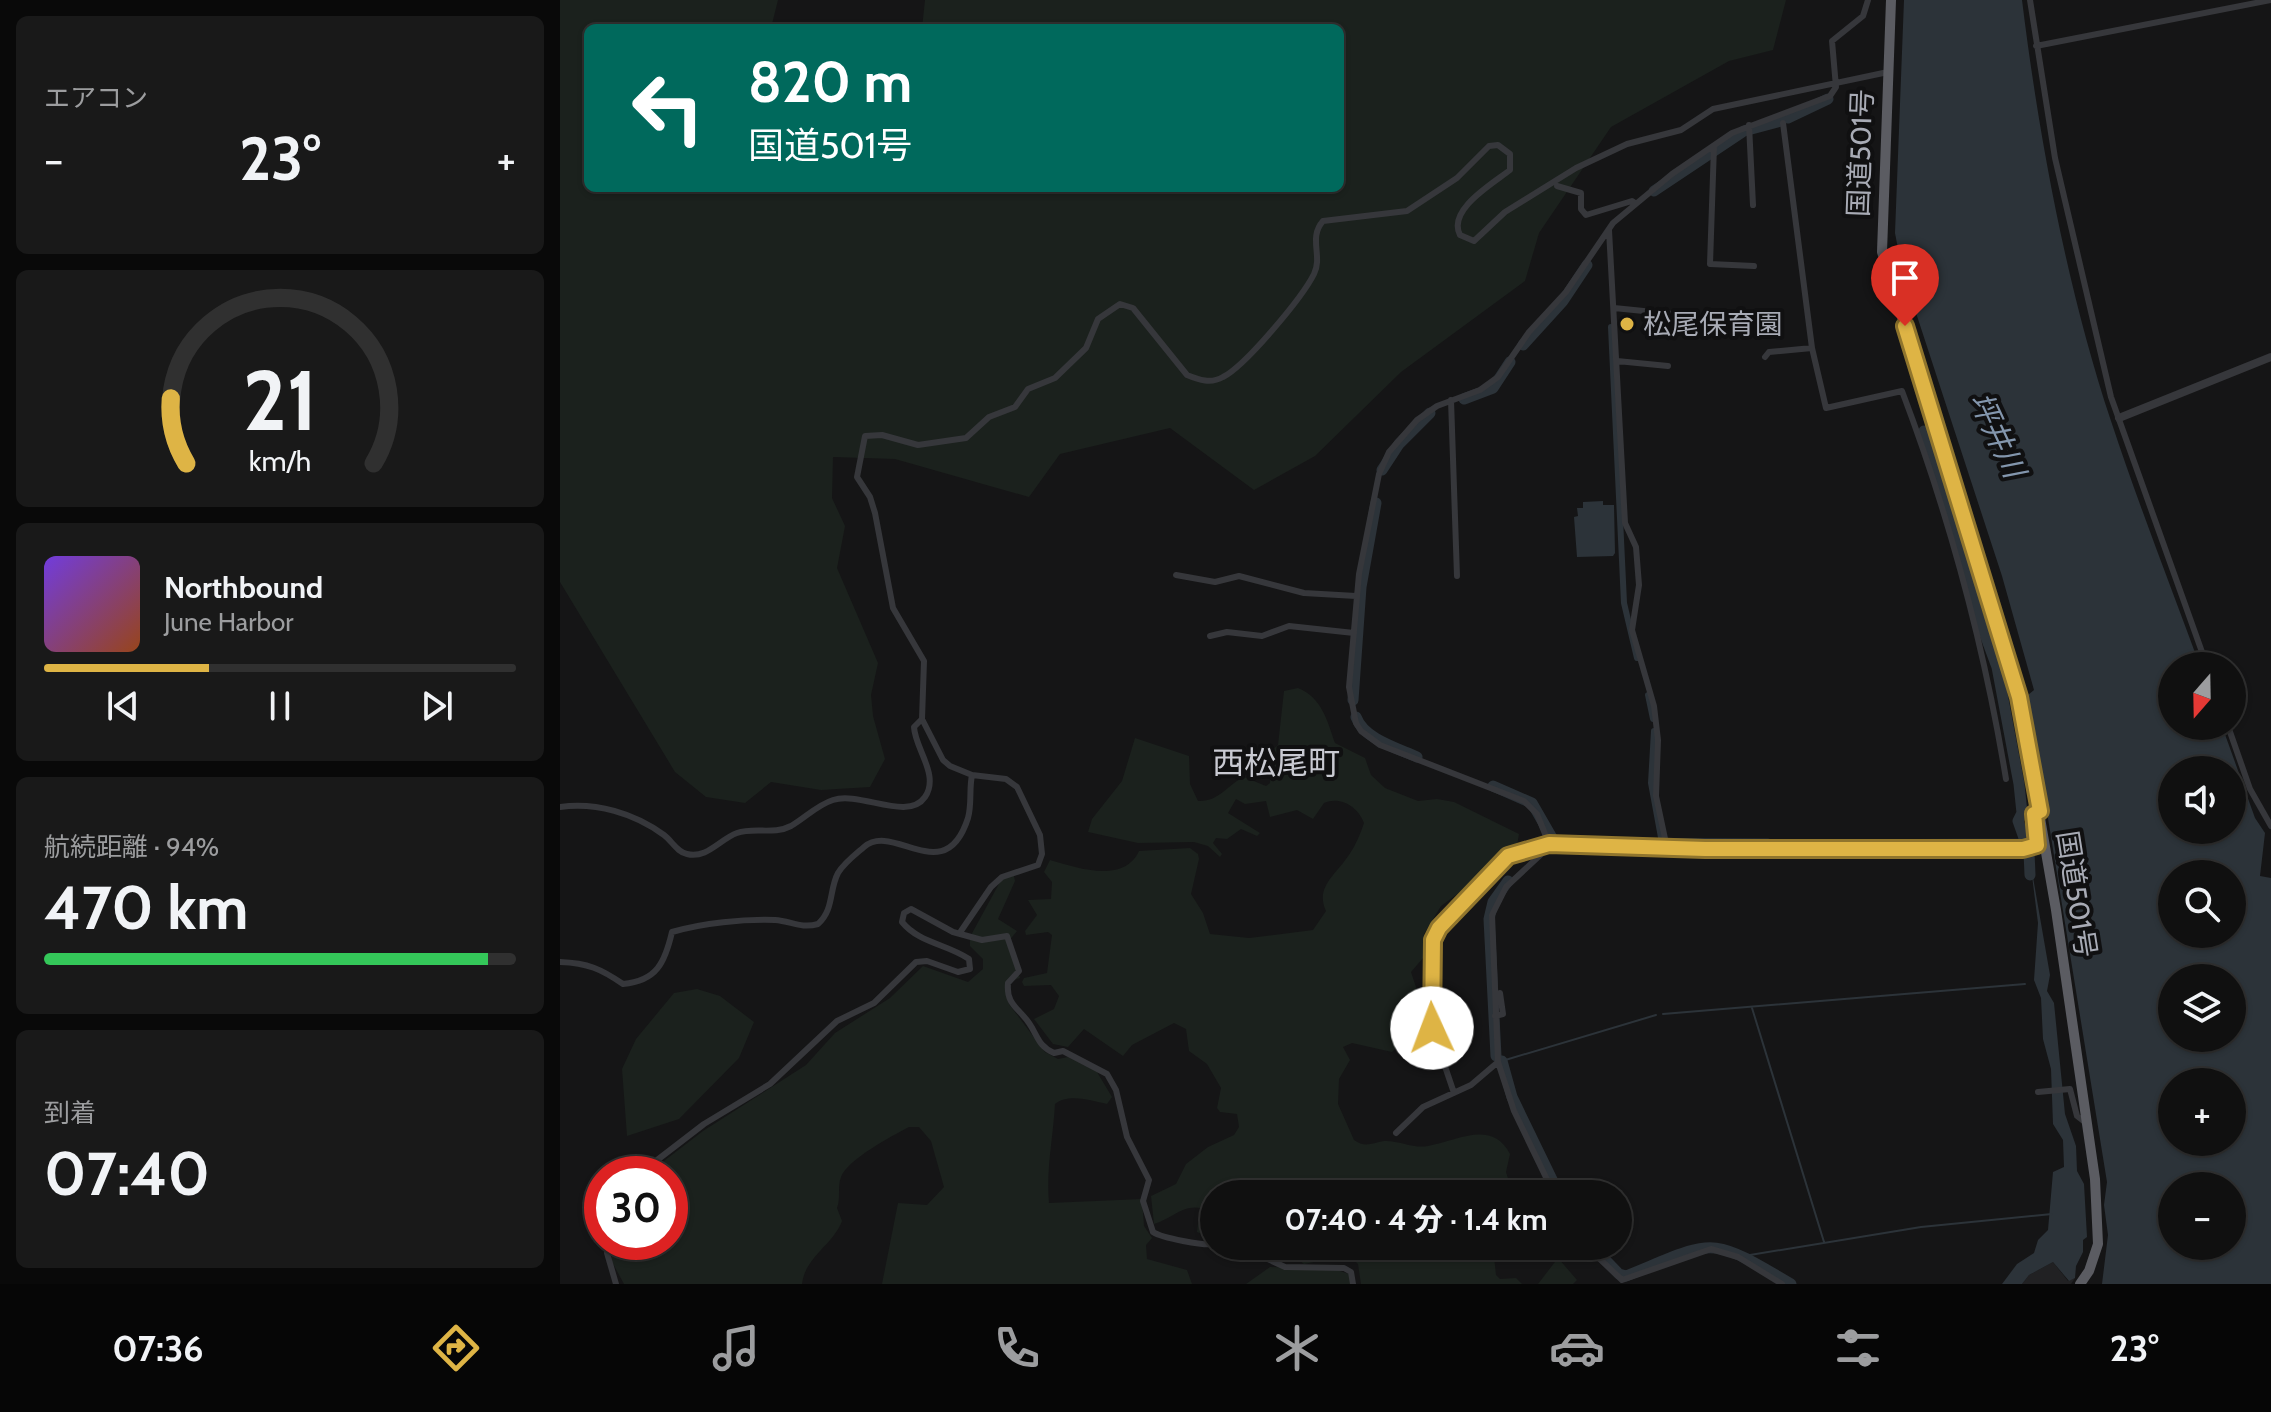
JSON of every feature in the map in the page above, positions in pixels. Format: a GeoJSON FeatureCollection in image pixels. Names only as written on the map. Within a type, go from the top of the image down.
{"type":"FeatureCollection","features":[{"type":"Feature","properties":{"kind":"highway","name":"国道501号"},"geometry":{"type":"LineString","coordinates":[[1891,0],[1882,252],[2019,697],[2040,811],[2099,1232],[2095,1259],[2080,1284]]}},
{"type":"Feature","properties":{"kind":"street"},"geometry":{"type":"LineString","coordinates":[[1550,845],[1537,814],[1524,801],[1438,770],[1380,745],[1361,731],[1349,702],[1356,596],[1382,464],[1417,420],[1451,401],[1480,390],[1498,377],[1529,332],[1566,292],[1609,230],[1635,203],[1715,148],[1750,129],[1830,96],[1836,81],[1832,41],[1863,16],[1868,0]]}},
{"type":"Feature","properties":{"kind":"street"},"geometry":{"type":"LineString","coordinates":[[2030,0],[2055,158],[2119,418],[2202,652]]}},
{"type":"Feature","properties":{"kind":"street"},"geometry":{"type":"LineString","coordinates":[[2036,46],[2271,0]]}},
{"type":"Feature","properties":{"kind":"street"},"geometry":{"type":"LineString","coordinates":[[961,931],[991,887],[1002,877],[1038,865],[1042,854],[1040,835],[1031,809],[1017,787],[1006,779],[972,775],[943,760],[922,719],[924,661],[893,608],[875,513],[870,497],[857,477],[865,436],[882,435],[918,445],[966,438],[989,417],[1015,407],[1028,389],[1055,378],[1086,348],[1098,319],[1120,304],[1133,308],[1187,375],[1199,380],[1225,377],[1283,318],[1315,273],[1314,239],[1323,221],[1407,211],[1457,178],[1489,146],[1498,145],[1510,154],[1510,170],[1482,192],[1458,216],[1456,222],[1460,235],[1474,241],[1517,205],[1576,168],[1627,144],[1681,130],[1726,104],[1888,72]]}},
{"type":"Feature","properties":{"kind":"street"},"geometry":{"type":"LineString","coordinates":[[1783,123],[1812,348],[1826,408],[1902,391],[1953,541],[1953,553],[1981,642],[2006,779]]}},
{"type":"Feature","properties":{"kind":"street"},"geometry":{"type":"LineString","coordinates":[[1750,129],[1753,205]]}},
{"type":"Feature","properties":{"kind":"street"},"geometry":{"type":"LineString","coordinates":[[1715,148],[1709,212],[1710,264],[1754,266]]}},
{"type":"Feature","properties":{"kind":"street"},"geometry":{"type":"LineString","coordinates":[[1557,186],[1581,193],[1581,209],[1586,215],[1632,201],[1635,203]]}},
{"type":"Feature","properties":{"kind":"street"},"geometry":{"type":"LineString","coordinates":[[1609,230],[1625,523],[1636,547],[1638,570],[1632,630],[1654,706],[1658,740],[1656,796],[1666,845]]}},
{"type":"Feature","properties":{"kind":"street"},"geometry":{"type":"LineString","coordinates":[[1614,308],[1683,315]]}},
{"type":"Feature","properties":{"kind":"street"},"geometry":{"type":"LineString","coordinates":[[1765,357],[1769,352],[1812,348]]}},
{"type":"Feature","properties":{"kind":"street"},"geometry":{"type":"LineString","coordinates":[[2119,418],[2271,357]]}},
{"type":"Feature","properties":{"kind":"street"},"geometry":{"type":"LineString","coordinates":[[1617,361],[1668,366]]}},
{"type":"Feature","properties":{"kind":"street"},"geometry":{"type":"LineString","coordinates":[[1451,401],[1457,576]]}},
{"type":"Feature","properties":{"kind":"street"},"geometry":{"type":"LineString","coordinates":[[1176,575],[1215,582],[1239,576],[1304,593],[1356,596]]}},
{"type":"Feature","properties":{"kind":"street"},"geometry":{"type":"LineString","coordinates":[[1210,636],[1227,632],[1262,636],[1289,626],[1354,633]]}},
{"type":"Feature","properties":{"kind":"street"},"geometry":{"type":"LineString","coordinates":[[560,807],[583,804],[605,807],[655,829],[682,852],[697,855],[735,834],[790,827],[825,802],[837,798],[861,798],[896,807],[914,806],[926,796],[930,780],[914,739],[914,727],[922,719]]}},
{"type":"Feature","properties":{"kind":"street"},"geometry":{"type":"LineString","coordinates":[[2233,740],[2250,789],[2271,826]]}},
{"type":"Feature","properties":{"kind":"street"},"geometry":{"type":"LineString","coordinates":[[560,962],[586,963],[603,968],[623,984],[634,983],[652,976],[659,969],[672,932],[766,920],[801,927],[818,924],[830,906],[832,887],[840,870],[871,842],[882,840],[921,853],[937,852],[956,840],[968,815],[972,775]]}},
{"type":"Feature","properties":{"kind":"street"},"geometry":{"type":"LineString","coordinates":[[1454,1093],[1432,1028],[1433,940],[1450,915],[1470,899],[1508,856],[1550,845],[2023,849],[2037,845],[2034,814],[2040,811]]}},
{"type":"Feature","properties":{"kind":"street"},"geometry":{"type":"LineString","coordinates":[[1547,1180],[1514,1111],[1498,1062],[1493,907],[1506,887],[1550,845]]}},
{"type":"Feature","properties":{"kind":"street"},"geometry":{"type":"LineString","coordinates":[[662,1156],[704,1124],[770,1084],[837,1021],[874,1003],[916,962],[927,961],[958,972],[970,969],[969,959],[916,936],[902,922],[904,913],[911,909],[953,932],[961,931],[989,941],[1007,936],[1019,971],[1008,983],[1014,1009],[1029,1023],[1040,1045],[1049,1051],[1063,1051],[1107,1074],[1116,1090],[1130,1145],[1148,1176],[1143,1201],[1153,1232],[1175,1241],[1188,1239],[1200,1244]]}},
{"type":"Feature","properties":{"kind":"street"},"geometry":{"type":"LineString","coordinates":[[1495,1016],[1503,1014],[1500,993]]}},
{"type":"Feature","properties":{"kind":"street"},"geometry":{"type":"LineString","coordinates":[[1396,1133],[1423,1107],[1471,1085],[1498,1062]]}},
{"type":"Feature","properties":{"kind":"street"},"geometry":{"type":"LineString","coordinates":[[2038,1092],[2067,1089],[2073,1092],[2077,1116],[2086,1123]]}},
{"type":"Feature","properties":{"kind":"street"},"geometry":{"type":"LineString","coordinates":[[1601,1260],[1622,1280],[1711,1249],[1738,1257],[1782,1284]]}},
{"type":"Feature","properties":{"kind":"street"},"geometry":{"type":"LineString","coordinates":[[609,1260],[616,1284]]}},
{"type":"Feature","properties":{"kind":"street"},"geometry":{"type":"LineString","coordinates":[[1270,1260],[1285,1267],[1315,1265],[1344,1268],[1351,1272],[1353,1284]]}},
{"type":"Feature","properties":{"kind":"shaded area"},"geometry":{"type":"Polygon","coordinates":[[[560,0],[778,0],[772,24],[584,24],[584,192],[1344,192],[1344,24],[922,24],[925,0],[1786,0],[1773,50],[1729,61],[1611,127],[1539,233],[1525,281],[1401,372],[1315,456],[1254,490],[1170,428],[1060,454],[1029,497],[895,459],[833,457],[832,498],[845,526],[837,568],[878,663],[871,695],[873,716],[885,759],[870,787],[821,790],[771,782],[745,803],[706,797],[675,772],[560,582],[560,0]]]}},
{"type":"Feature","properties":{"kind":"shaded area"},"geometry":{"type":"Polygon","coordinates":[[[1298,688],[1313,698],[1326,718],[1335,743],[1365,758],[1371,775],[1385,788],[1418,801],[1437,799],[1454,802],[1519,834],[1516,851],[1494,860],[1483,875],[1441,906],[1424,934],[1423,958],[1411,972],[1418,993],[1396,1025],[1395,1049],[1392,1052],[1352,1043],[1343,1047],[1350,1060],[1339,1079],[1338,1104],[1354,1140],[1362,1144],[1389,1141],[1423,1147],[1473,1135],[1494,1137],[1510,1154],[1506,1172],[1509,1180],[1200,1180],[1200,1208],[1182,1210],[1154,1224],[1151,1196],[1176,1184],[1186,1164],[1208,1147],[1234,1135],[1239,1127],[1237,1114],[1220,1112],[1217,1108],[1221,1088],[1207,1064],[1189,1051],[1186,1029],[1174,1023],[1132,1045],[1123,1056],[1084,1029],[1068,1047],[1053,1044],[1034,1019],[1054,1009],[1059,996],[1051,985],[1024,986],[1022,982],[1024,978],[1047,973],[1052,935],[1048,932],[1026,935],[1025,931],[1037,915],[1028,900],[1051,899],[1052,882],[1044,872],[1050,860],[1086,869],[1111,870],[1132,861],[1139,851],[1190,848],[1199,859],[1191,894],[1203,913],[1210,934],[1249,938],[1313,930],[1326,911],[1323,903],[1325,889],[1352,851],[1364,823],[1358,812],[1348,804],[1337,801],[1324,803],[1313,819],[1297,810],[1270,817],[1266,801],[1245,804],[1236,799],[1228,813],[1260,833],[1257,836],[1241,829],[1227,839],[1216,838],[1213,843],[1222,854],[1220,857],[1208,846],[1194,842],[1138,843],[1088,832],[1092,819],[1122,781],[1135,738],[1189,756],[1190,784],[1198,801],[1212,799],[1244,777],[1266,786],[1270,783],[1271,765],[1257,763],[1278,745],[1284,691],[1298,688]]]}},
{"type":"Feature","properties":{"kind":"shaded area"},"geometry":{"type":"Polygon","coordinates":[[[1014,876],[1015,881],[998,919],[1017,931],[1008,942],[1020,978],[1011,981],[1009,1004],[1045,1052],[1058,1059],[1068,1057],[1097,1072],[1112,1097],[1107,1104],[1073,1098],[1055,1104],[1049,1203],[1142,1199],[1144,1226],[1152,1238],[1146,1245],[1147,1259],[1187,1270],[1192,1284],[882,1284],[898,1203],[927,1205],[944,1187],[931,1141],[919,1127],[909,1127],[871,1149],[845,1170],[840,1181],[837,1208],[842,1221],[808,1266],[802,1284],[624,1284],[611,1260],[688,1260],[688,1156],[670,1156],[703,1131],[806,1065],[835,1033],[890,998],[923,966],[968,982],[983,969],[983,959],[970,946],[970,937],[1001,880],[1014,876]]]}},
{"type":"Feature","properties":{"kind":"shaded area"},"geometry":{"type":"Polygon","coordinates":[[[697,989],[720,996],[754,1022],[739,1058],[679,1119],[627,1136],[622,1069],[636,1039],[674,993],[697,989]]]}},
{"type":"Feature","properties":{"kind":"shaded area"},"geometry":{"type":"Polygon","coordinates":[[[1299,1260],[1324,1260],[1304,1264],[1299,1260]]]}},
{"type":"Feature","properties":{"kind":"shaded area"},"geometry":{"type":"Polygon","coordinates":[[[1354,1260],[1494,1260],[1496,1275],[1500,1279],[1516,1278],[1522,1284],[1361,1284],[1358,1264],[1354,1260]]]}},
{"type":"Feature","properties":{"kind":"shaded area"},"geometry":{"type":"Polygon","coordinates":[[[1556,1260],[1577,1280],[1573,1284],[1538,1284],[1556,1260]]]}},
{"type":"Feature","properties":{"kind":"shaded area"},"geometry":{"type":"Polygon","coordinates":[[[2053,1262],[2068,1281],[2075,1278],[2071,1284],[2022,1284],[2029,1275],[2053,1262]]]}},
{"type":"Feature","properties":{"kind":"shaded area"},"geometry":{"type":"Polygon","coordinates":[[[1270,1267],[1334,1269],[1352,1275],[1352,1284],[1246,1284],[1270,1267]]]}},
{"type":"Feature","properties":{"kind":"water","name":"坪井川"},"geometry":{"type":"Polygon","coordinates":[[[1904,0],[2022,0],[2046,159],[2081,319],[2121,452],[2195,652],[2158,652],[2158,740],[2227,740],[2233,756],[2158,756],[2158,844],[2246,844],[2246,793],[2255,818],[2265,833],[2260,876],[2271,878],[2271,1284],[2102,1284],[2108,1235],[2104,1205],[2107,1182],[2028,695],[2034,690],[2002,576],[1902,270],[1895,233],[1904,0]]]}},
{"type":"Feature","properties":{"kind":"water"},"geometry":{"type":"Polygon","coordinates":[[[1603,501],[1603,505],[1614,505],[1615,553],[1613,556],[1577,557],[1574,517],[1578,516],[1577,508],[1583,508],[1583,502],[1603,501]]]}},
{"type":"Feature","properties":{"kind":"water"},"geometry":{"type":"Polygon","coordinates":[[[2030,860],[2050,975],[2047,991],[2054,1003],[2065,1114],[2076,1146],[2077,1171],[2084,1184],[2087,1237],[2083,1240],[2083,1252],[2076,1266],[2075,1278],[2069,1281],[2053,1262],[2029,1275],[2022,1284],[2002,1284],[2017,1264],[2034,1253],[2038,1240],[2048,1230],[2053,1172],[2064,1167],[2063,1140],[2053,1124],[2051,1069],[2043,1039],[2041,998],[2034,980],[2038,923],[2030,860]]]}},
{"type":"Feature","properties":{"kind":"waterway"},"geometry":{"type":"LineString","coordinates":[[1788,118],[1828,99]]}},
{"type":"Feature","properties":{"kind":"waterway"},"geometry":{"type":"LineString","coordinates":[[1654,191],[1744,131],[1781,121]]}},
{"type":"Feature","properties":{"kind":"waterway"},"geometry":{"type":"LineString","coordinates":[[1523,345],[1563,301],[1587,265]]}},
{"type":"Feature","properties":{"kind":"waterway"},"geometry":{"type":"LineString","coordinates":[[1611,327],[1624,603],[1637,658]]}},
{"type":"Feature","properties":{"kind":"waterway"},"geometry":{"type":"LineString","coordinates":[[1464,399],[1493,388],[1510,362]]}},
{"type":"Feature","properties":{"kind":"waterway"},"geometry":{"type":"LineString","coordinates":[[1382,470],[1399,444],[1430,413]]}},
{"type":"Feature","properties":{"kind":"waterway"},"geometry":{"type":"LineString","coordinates":[[1924,431],[1955,523],[1976,610],[1997,667],[2019,784],[2022,813],[2018,821],[2029,852],[2030,875]]}},
{"type":"Feature","properties":{"kind":"waterway"},"geometry":{"type":"LineString","coordinates":[[1353,700],[1361,587],[1376,503]]}},
{"type":"Feature","properties":{"kind":"waterway"},"geometry":{"type":"LineString","coordinates":[[1648,695],[1653,719]]}},
{"type":"Feature","properties":{"kind":"waterway"},"geometry":{"type":"LineString","coordinates":[[1356,717],[1374,737],[1417,757]]}},
{"type":"Feature","properties":{"kind":"waterway"},"geometry":{"type":"LineString","coordinates":[[1654,731],[1651,783],[1662,843]]}},
{"type":"Feature","properties":{"kind":"waterway"},"geometry":{"type":"LineString","coordinates":[[1493,786],[1532,803],[1555,843],[1768,844]]}},
{"type":"Feature","properties":{"kind":"waterway"},"geometry":{"type":"LineString","coordinates":[[1805,845],[2024,844]]}},
{"type":"Feature","properties":{"kind":"waterway"},"geometry":{"type":"LineString","coordinates":[[1496,1056],[1489,919],[1493,902],[1508,881]]}},
{"type":"Feature","properties":{"kind":"waterway"},"geometry":{"type":"LineString","coordinates":[[1663,1014],[2025,984]]}},
{"type":"Feature","properties":{"kind":"waterway"},"geometry":{"type":"LineString","coordinates":[[1752,1008],[1824,1242]]}},
{"type":"Feature","properties":{"kind":"waterway"},"geometry":{"type":"LineString","coordinates":[[1502,1061],[1656,1015]]}},
{"type":"Feature","properties":{"kind":"waterway"},"geometry":{"type":"LineString","coordinates":[[1502,1061],[1512,1097],[1552,1180]]}},
{"type":"Feature","properties":{"kind":"waterway"},"geometry":{"type":"LineString","coordinates":[[1744,1256],[1921,1227],[2052,1214]]}},
{"type":"Feature","properties":{"kind":"waterway"},"geometry":{"type":"LineString","coordinates":[[1606,1260],[1619,1274],[1626,1276],[1678,1255],[1710,1248],[1742,1257],[1791,1284]]}},
{"type":"Feature","properties":{"kind":"place","name":"松尾保育園"},"geometry":{"type":"Point","coordinates":[1627,324]}},
{"type":"Feature","properties":{"kind":"district","name":"西松尾町"},"geometry":{"type":"Point","coordinates":[1276,763]}},
{"type":"Feature","properties":{"kind":"route"},"geometry":{"type":"LineString","coordinates":[[1432,1028],[1430,990],[1433,940],[1450,915],[1470,899],[1508,856],[1518,851],[1549,844],[1557,847],[1753,849],[2023,849],[2037,845],[2034,814],[2040,811],[2019,697],[1969,526],[1905,326]]}}]}
